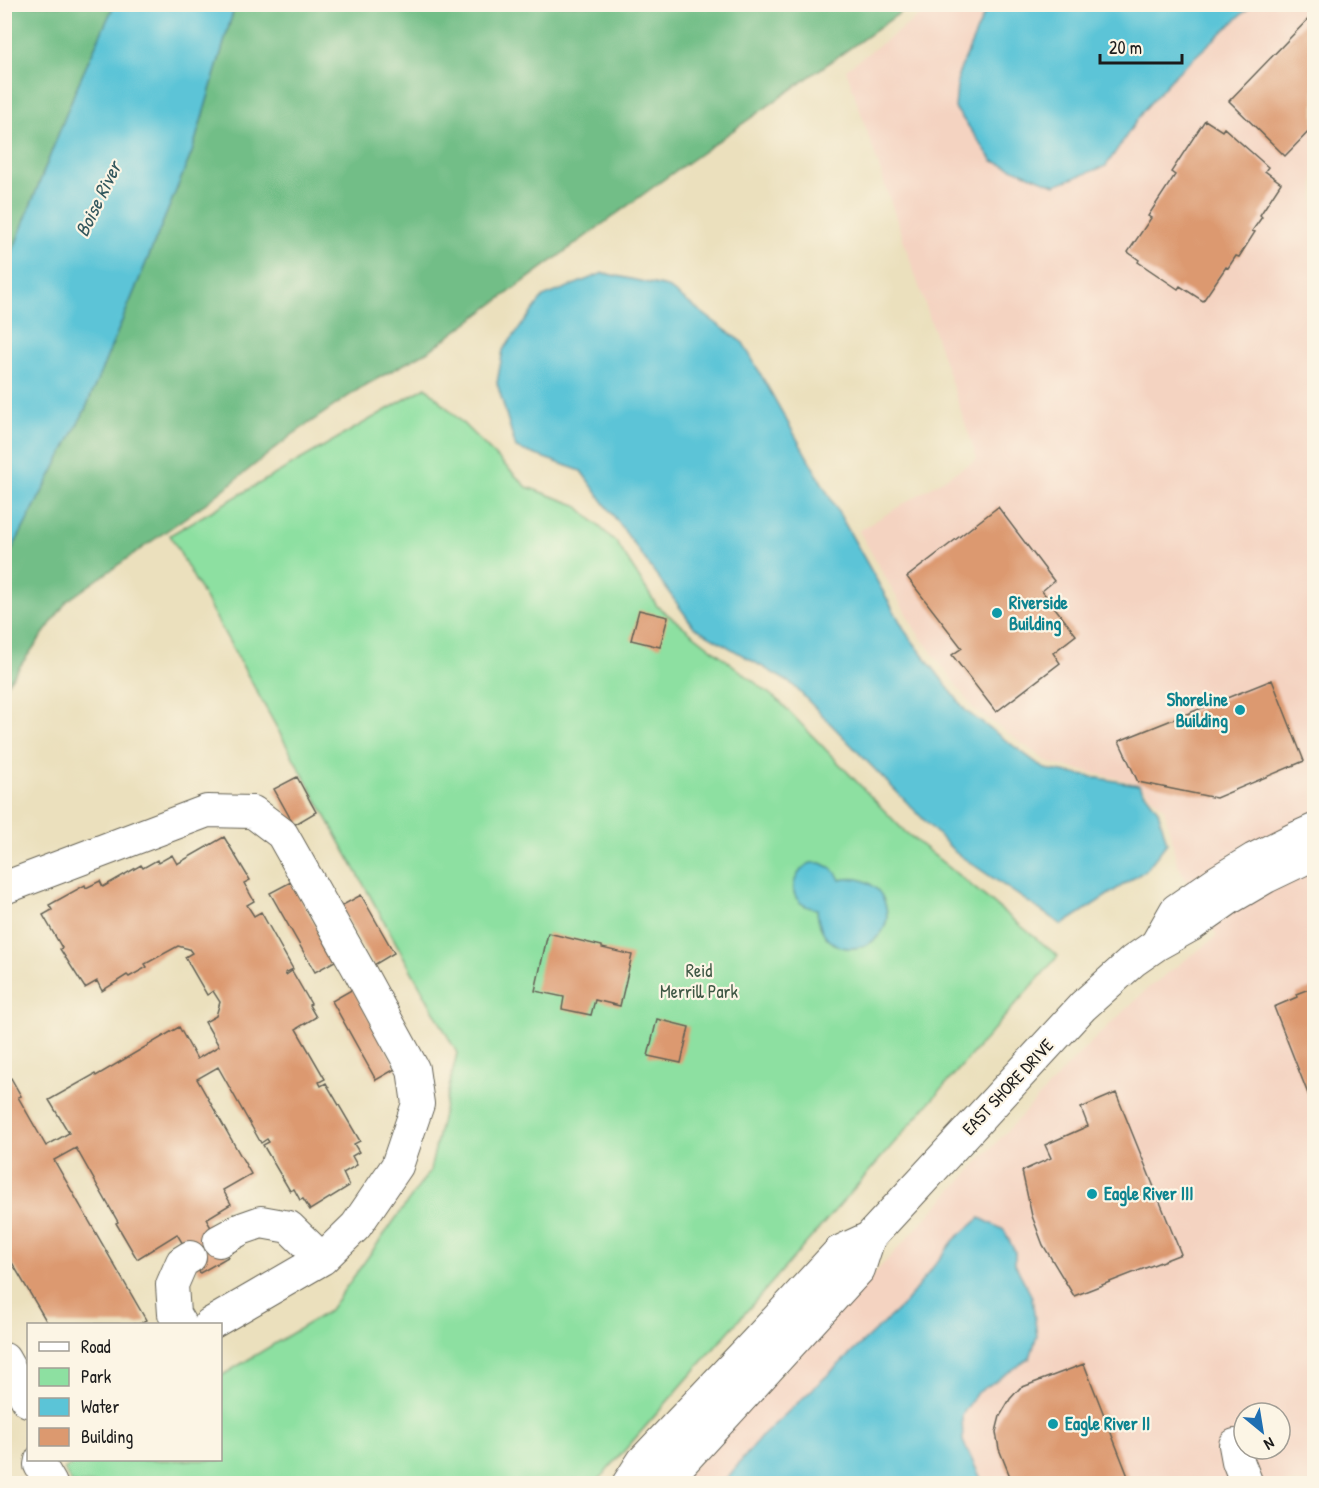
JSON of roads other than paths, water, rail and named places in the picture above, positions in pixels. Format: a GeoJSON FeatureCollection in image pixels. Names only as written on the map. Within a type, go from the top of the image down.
{"type":"FeatureCollection","features":[{"type":"Feature","properties":{"kind":"street"},"geometry":{"type":"LineString","coordinates":[[4,888],[207,811],[253,812],[282,834],[413,1069],[418,1104],[398,1166],[356,1226],[322,1259],[212,1323]]}},
{"type":"Feature","properties":{"kind":"street","name":"EAST SHORE DRIVE"},"geometry":{"type":"LineString","coordinates":[[1156,945],[1176,910],[1254,859],[1314,830]]}},
{"type":"Feature","properties":{"kind":"street","name":"EAST SHORE DRIVE"},"geometry":{"type":"LineString","coordinates":[[628,1484],[643,1461],[839,1252],[869,1238],[1083,1006],[1133,961],[1156,945],[1190,926],[1230,898],[1314,854]]}},
{"type":"Feature","properties":{"kind":"street"},"geometry":{"type":"LineString","coordinates":[[219,1241],[241,1229],[261,1222],[289,1227],[322,1259]]}},
{"type":"Feature","properties":{"kind":"street","name":"EAST SHORE DRIVE"},"geometry":{"type":"LineString","coordinates":[[662,1484],[860,1269],[869,1238]]}},
{"type":"Feature","properties":{"kind":"street"},"geometry":{"type":"LineString","coordinates":[[179,1323],[174,1314],[172,1286],[182,1262],[190,1257]]}},
{"type":"Feature","properties":{"kind":"street"},"geometry":{"type":"LineString","coordinates":[[4,1359],[27,1399]]}},
{"type":"Feature","properties":{"kind":"street"},"geometry":{"type":"LineString","coordinates":[[40,1461],[51,1484]]}},
{"type":"Feature","properties":{"kind":"street"},"geometry":{"type":"LineString","coordinates":[[1238,1461],[1247,1484]]}},
{"type":"Feature","properties":{"kind":"water"},"geometry":{"type":"Polygon","coordinates":[[[994,4],[1252,5],[1176,74],[1143,111],[1106,166],[1055,185],[993,161],[955,108],[958,75],[984,14],[994,4]]]}},
{"type":"Feature","properties":{"kind":"water","name":"Boise River"},"geometry":{"type":"Polygon","coordinates":[[[114,5],[235,5],[192,152],[85,410],[5,563],[5,271],[76,89],[114,5]]]}},
{"type":"Feature","properties":{"kind":"water"},"geometry":{"type":"Polygon","coordinates":[[[603,273],[667,287],[743,343],[907,634],[966,711],[1045,769],[1139,785],[1158,810],[1167,843],[1146,870],[1062,925],[956,853],[792,684],[694,627],[581,471],[516,448],[497,383],[503,350],[543,297],[603,273]]]}},
{"type":"Feature","properties":{"kind":"water"},"geometry":{"type":"Polygon","coordinates":[[[811,863],[821,863],[832,869],[840,880],[862,880],[879,891],[882,896],[886,907],[886,922],[880,935],[869,943],[856,948],[843,947],[830,941],[821,929],[817,909],[810,908],[796,898],[794,882],[798,874],[811,863]]]}},
{"type":"Feature","properties":{"kind":"water"},"geometry":{"type":"Polygon","coordinates":[[[980,1218],[1004,1230],[1015,1252],[1015,1264],[1032,1297],[1037,1336],[1030,1358],[976,1394],[962,1415],[963,1441],[983,1483],[723,1483],[760,1438],[905,1303],[954,1240],[980,1218]]]}},
{"type":"Feature","properties":{"kind":"place","name":"Riverside Building"},"geometry":{"type":"Point","coordinates":[997,613]}},
{"type":"Feature","properties":{"kind":"place","name":"Shoreline Building"},"geometry":{"type":"Point","coordinates":[1240,710]}},
{"type":"Feature","properties":{"kind":"place","name":"Eagle River III"},"geometry":{"type":"Point","coordinates":[1092,1194]}},
{"type":"Feature","properties":{"kind":"place","name":"Eagle River II"},"geometry":{"type":"Point","coordinates":[1053,1424]}},
{"type":"Feature","properties":{"kind":"park label","name":"Reid Merrill Park"},"geometry":{"type":"Point","coordinates":[699,981]}}]}
